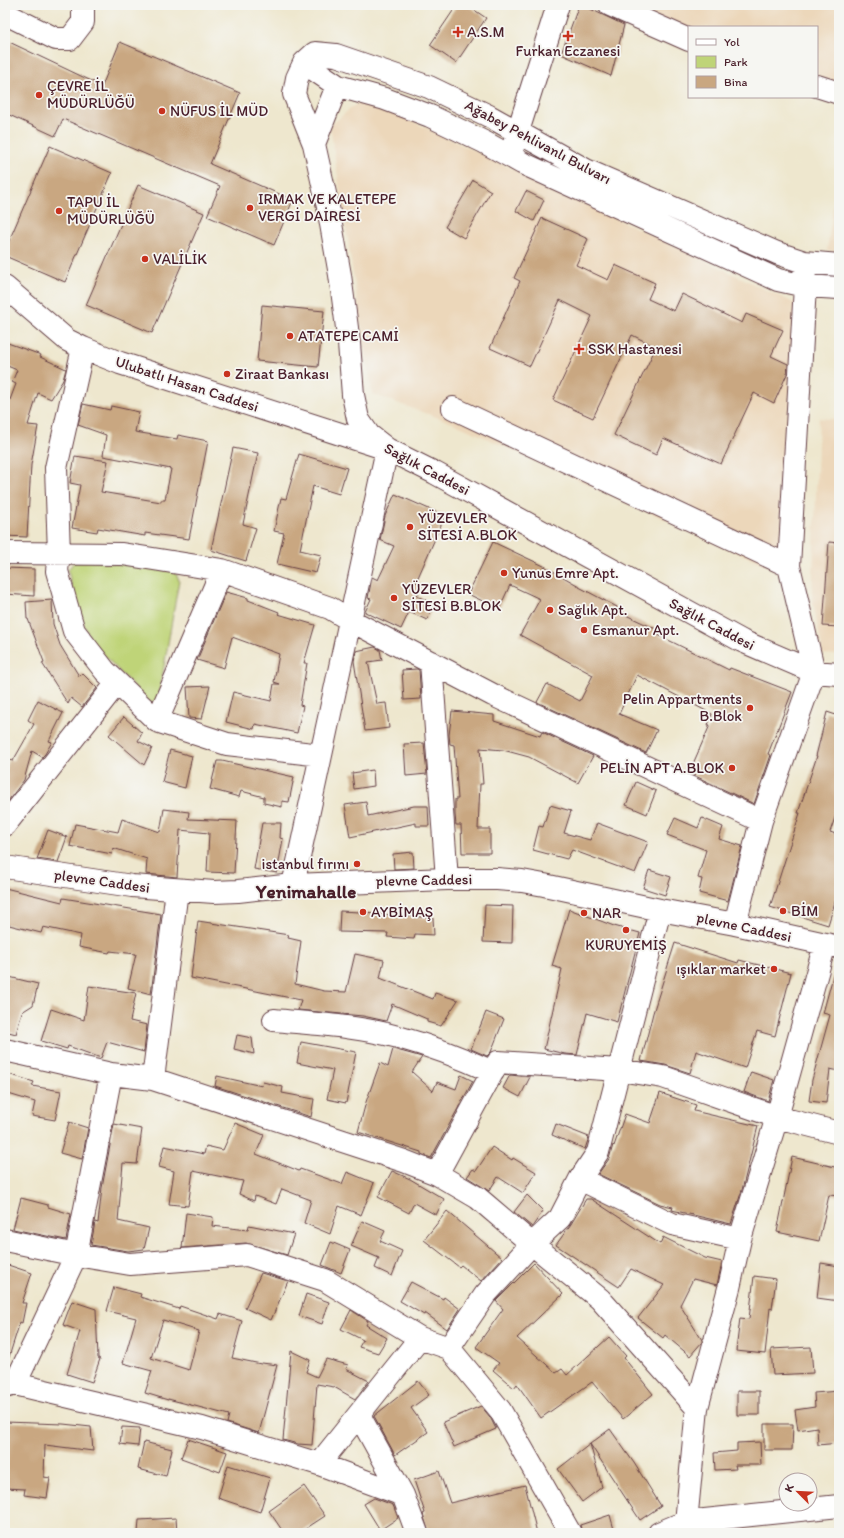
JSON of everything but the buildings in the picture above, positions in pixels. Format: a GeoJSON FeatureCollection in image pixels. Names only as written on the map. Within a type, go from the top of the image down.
{"type":"FeatureCollection","features":[{"type":"Feature","properties":{"kind":"street"},"geometry":{"type":"LineString","coordinates":[[5,12],[6,14],[56,39],[70,39],[82,22],[83,5]]}},
{"type":"Feature","properties":{"kind":"street"},"geometry":{"type":"LineString","coordinates":[[510,157],[558,5]]}},
{"type":"Feature","properties":{"kind":"street"},"geometry":{"type":"LineString","coordinates":[[610,5],[688,40]]}},
{"type":"Feature","properties":{"kind":"street","name":"Ağabey Pehlivanlı Bulvarı"},"geometry":{"type":"LineString","coordinates":[[839,265],[804,262],[777,254],[586,170],[468,104],[429,86],[336,55],[315,53],[304,63],[338,86],[385,99],[430,116],[473,136],[510,157],[778,280],[805,286],[839,288]]}},
{"type":"Feature","properties":{"kind":"street","name":"Sağlık Caddesi"},"geometry":{"type":"LineString","coordinates":[[304,63],[297,78],[294,94],[314,144],[328,207],[340,275],[349,343],[352,390],[358,419],[369,436],[387,449],[488,502],[742,641],[778,658],[814,672],[839,674]]}},
{"type":"Feature","properties":{"kind":"street"},"geometry":{"type":"LineString","coordinates":[[314,144],[338,86]]}},
{"type":"Feature","properties":{"kind":"street"},"geometry":{"type":"LineString","coordinates":[[818,86],[839,93]]}},
{"type":"Feature","properties":{"kind":"street"},"geometry":{"type":"LineString","coordinates":[[735,924],[761,821],[814,672],[789,566],[805,286],[804,262]]}},
{"type":"Feature","properties":{"kind":"street","name":"Ulubatlı Hasan Caddesi"},"geometry":{"type":"LineString","coordinates":[[5,287],[67,340],[83,348],[120,363],[387,449]]}},
{"type":"Feature","properties":{"kind":"street"},"geometry":{"type":"LineString","coordinates":[[83,348],[56,468],[59,553],[57,571],[74,631],[104,671],[157,721],[227,744],[321,755]]}},
{"type":"Feature","properties":{"kind":"street"},"geometry":{"type":"LineString","coordinates":[[453,408],[789,566]]}},
{"type":"Feature","properties":{"kind":"street"},"geometry":{"type":"LineString","coordinates":[[293,884],[387,449]]}},
{"type":"Feature","properties":{"kind":"street"},"geometry":{"type":"LineString","coordinates":[[5,552],[122,554],[222,570],[330,608],[493,695],[761,821]]}},
{"type":"Feature","properties":{"kind":"street"},"geometry":{"type":"LineString","coordinates":[[157,721],[222,570]]}},
{"type":"Feature","properties":{"kind":"street"},"geometry":{"type":"LineString","coordinates":[[431,662],[448,879]]}},
{"type":"Feature","properties":{"kind":"street"},"geometry":{"type":"LineString","coordinates":[[5,825],[116,683]]}},
{"type":"Feature","properties":{"kind":"street","name":"plevne Caddesi"},"geometry":{"type":"LineString","coordinates":[[5,867],[132,886],[214,892],[238,891],[293,884],[448,879],[522,881],[544,884],[660,910],[735,924],[832,945]]}},
{"type":"Feature","properties":{"kind":"street"},"geometry":{"type":"LineString","coordinates":[[154,1079],[177,890]]}},
{"type":"Feature","properties":{"kind":"street"},"geometry":{"type":"LineString","coordinates":[[449,1348],[485,1295],[532,1244],[560,1218],[580,1179],[598,1152],[660,910]]}},
{"type":"Feature","properties":{"kind":"street"},"geometry":{"type":"LineString","coordinates":[[685,1527],[697,1408],[740,1240],[832,945]]}},
{"type":"Feature","properties":{"kind":"street"},"geometry":{"type":"LineString","coordinates":[[274,1020],[332,1025],[397,1037],[446,1052],[493,1072]]}},
{"type":"Feature","properties":{"kind":"street"},"geometry":{"type":"LineString","coordinates":[[5,1050],[111,1074],[154,1079],[404,1161],[437,1174],[478,1198],[600,1299],[697,1408]]}},
{"type":"Feature","properties":{"kind":"street"},"geometry":{"type":"LineString","coordinates":[[437,1174],[498,1062],[619,1070],[663,1076],[777,1118],[839,1133]]}},
{"type":"Feature","properties":{"kind":"street"},"geometry":{"type":"LineString","coordinates":[[111,1074],[76,1255],[10,1386],[202,1428],[319,1464],[403,1495]]}},
{"type":"Feature","properties":{"kind":"street"},"geometry":{"type":"LineString","coordinates":[[580,1179],[672,1224],[740,1240]]}},
{"type":"Feature","properties":{"kind":"street"},"geometry":{"type":"LineString","coordinates":[[5,1240],[76,1255],[130,1264],[247,1255],[325,1280],[420,1338],[449,1348],[500,1410],[570,1533]]}},
{"type":"Feature","properties":{"kind":"street"},"geometry":{"type":"LineString","coordinates":[[319,1464],[420,1338]]}},
{"type":"Feature","properties":{"kind":"street"},"geometry":{"type":"LineString","coordinates":[[359,1415],[403,1495],[417,1533]]}},
{"type":"Feature","properties":{"kind":"street"},"geometry":{"type":"LineString","coordinates":[[659,1533],[685,1527],[839,1506]]}},
{"type":"Feature","properties":{"kind":"shaded area"},"geometry":{"type":"Polygon","coordinates":[[[626,5],[839,5],[839,84],[818,78],[818,26],[688,26],[688,34],[626,5]]]}},
{"type":"Feature","properties":{"kind":"shaded area","name":"SSK Hastanesi"},"geometry":{"type":"Polygon","coordinates":[[[363,98],[796,304],[779,571],[453,423],[372,394],[330,126],[363,98]]]}},
{"type":"Feature","properties":{"kind":"shaded area"},"geometry":{"type":"Polygon","coordinates":[[[839,163],[839,252],[827,251],[839,163]]]}},
{"type":"Feature","properties":{"kind":"shaded area"},"geometry":{"type":"Polygon","coordinates":[[[819,418],[839,420],[839,655],[823,654],[812,598],[819,418]]]}},
{"type":"Feature","properties":{"kind":"green space"},"geometry":{"type":"Polygon","coordinates":[[[76,559],[175,571],[179,580],[158,701],[149,703],[91,641],[76,607],[68,570],[76,559]]]}},
{"type":"Feature","properties":{"kind":"place","name":"A.S.M"},"geometry":{"type":"Point","coordinates":[458,32]}},
{"type":"Feature","properties":{"kind":"place","name":"Furkan Eczanesi"},"geometry":{"type":"Point","coordinates":[568,36]}},
{"type":"Feature","properties":{"kind":"place","name":"ÇEVRE İL MÜDÜRLÜĞÜ"},"geometry":{"type":"Point","coordinates":[39,95]}},
{"type":"Feature","properties":{"kind":"place","name":"NÜFUS İL MÜD"},"geometry":{"type":"Point","coordinates":[162,111]}},
{"type":"Feature","properties":{"kind":"place","name":"IRMAK VE KALETEPE VERGİ DAİRESİ"},"geometry":{"type":"Point","coordinates":[250,208]}},
{"type":"Feature","properties":{"kind":"place","name":"TAPU İL MÜDÜRLÜĞÜ"},"geometry":{"type":"Point","coordinates":[59,211]}},
{"type":"Feature","properties":{"kind":"place","name":"VALİLİK"},"geometry":{"type":"Point","coordinates":[145,259]}},
{"type":"Feature","properties":{"kind":"place","name":"ATATEPE CAMİ"},"geometry":{"type":"Point","coordinates":[290,336]}},
{"type":"Feature","properties":{"kind":"place","name":"SSK Hastanesi"},"geometry":{"type":"Point","coordinates":[579,349]}},
{"type":"Feature","properties":{"kind":"place","name":"Ziraat Bankası"},"geometry":{"type":"Point","coordinates":[227,374]}},
{"type":"Feature","properties":{"kind":"place","name":"YÜZEVLER SİTESİ A.BLOK"},"geometry":{"type":"Point","coordinates":[410,527]}},
{"type":"Feature","properties":{"kind":"place","name":"Yunus Emre Apt."},"geometry":{"type":"Point","coordinates":[504,573]}},
{"type":"Feature","properties":{"kind":"place","name":"YÜZEVLER SİTESİ B.BLOK"},"geometry":{"type":"Point","coordinates":[394,598]}},
{"type":"Feature","properties":{"kind":"place","name":"Sağlık Apt."},"geometry":{"type":"Point","coordinates":[550,610]}},
{"type":"Feature","properties":{"kind":"place","name":"Esmanur Apt."},"geometry":{"type":"Point","coordinates":[584,630]}},
{"type":"Feature","properties":{"kind":"place","name":"Pelin Appartments B.Blok"},"geometry":{"type":"Point","coordinates":[750,708]}},
{"type":"Feature","properties":{"kind":"place","name":"PELİN APT A.BLOK"},"geometry":{"type":"Point","coordinates":[732,768]}},
{"type":"Feature","properties":{"kind":"place","name":"istanbul fırını"},"geometry":{"type":"Point","coordinates":[357,864]}},
{"type":"Feature","properties":{"kind":"place","name":"BİM"},"geometry":{"type":"Point","coordinates":[783,911]}},
{"type":"Feature","properties":{"kind":"place","name":"AYBİMAŞ"},"geometry":{"type":"Point","coordinates":[363,912]}},
{"type":"Feature","properties":{"kind":"place","name":"NAR"},"geometry":{"type":"Point","coordinates":[584,913]}},
{"type":"Feature","properties":{"kind":"place","name":"KURUYEMİŞ"},"geometry":{"type":"Point","coordinates":[626,930]}},
{"type":"Feature","properties":{"kind":"place","name":"ışıklar market"},"geometry":{"type":"Point","coordinates":[774,969]}},
{"type":"Feature","properties":{"kind":"district","name":"Yenimahalle"},"geometry":{"type":"Point","coordinates":[306,891]}}]}
